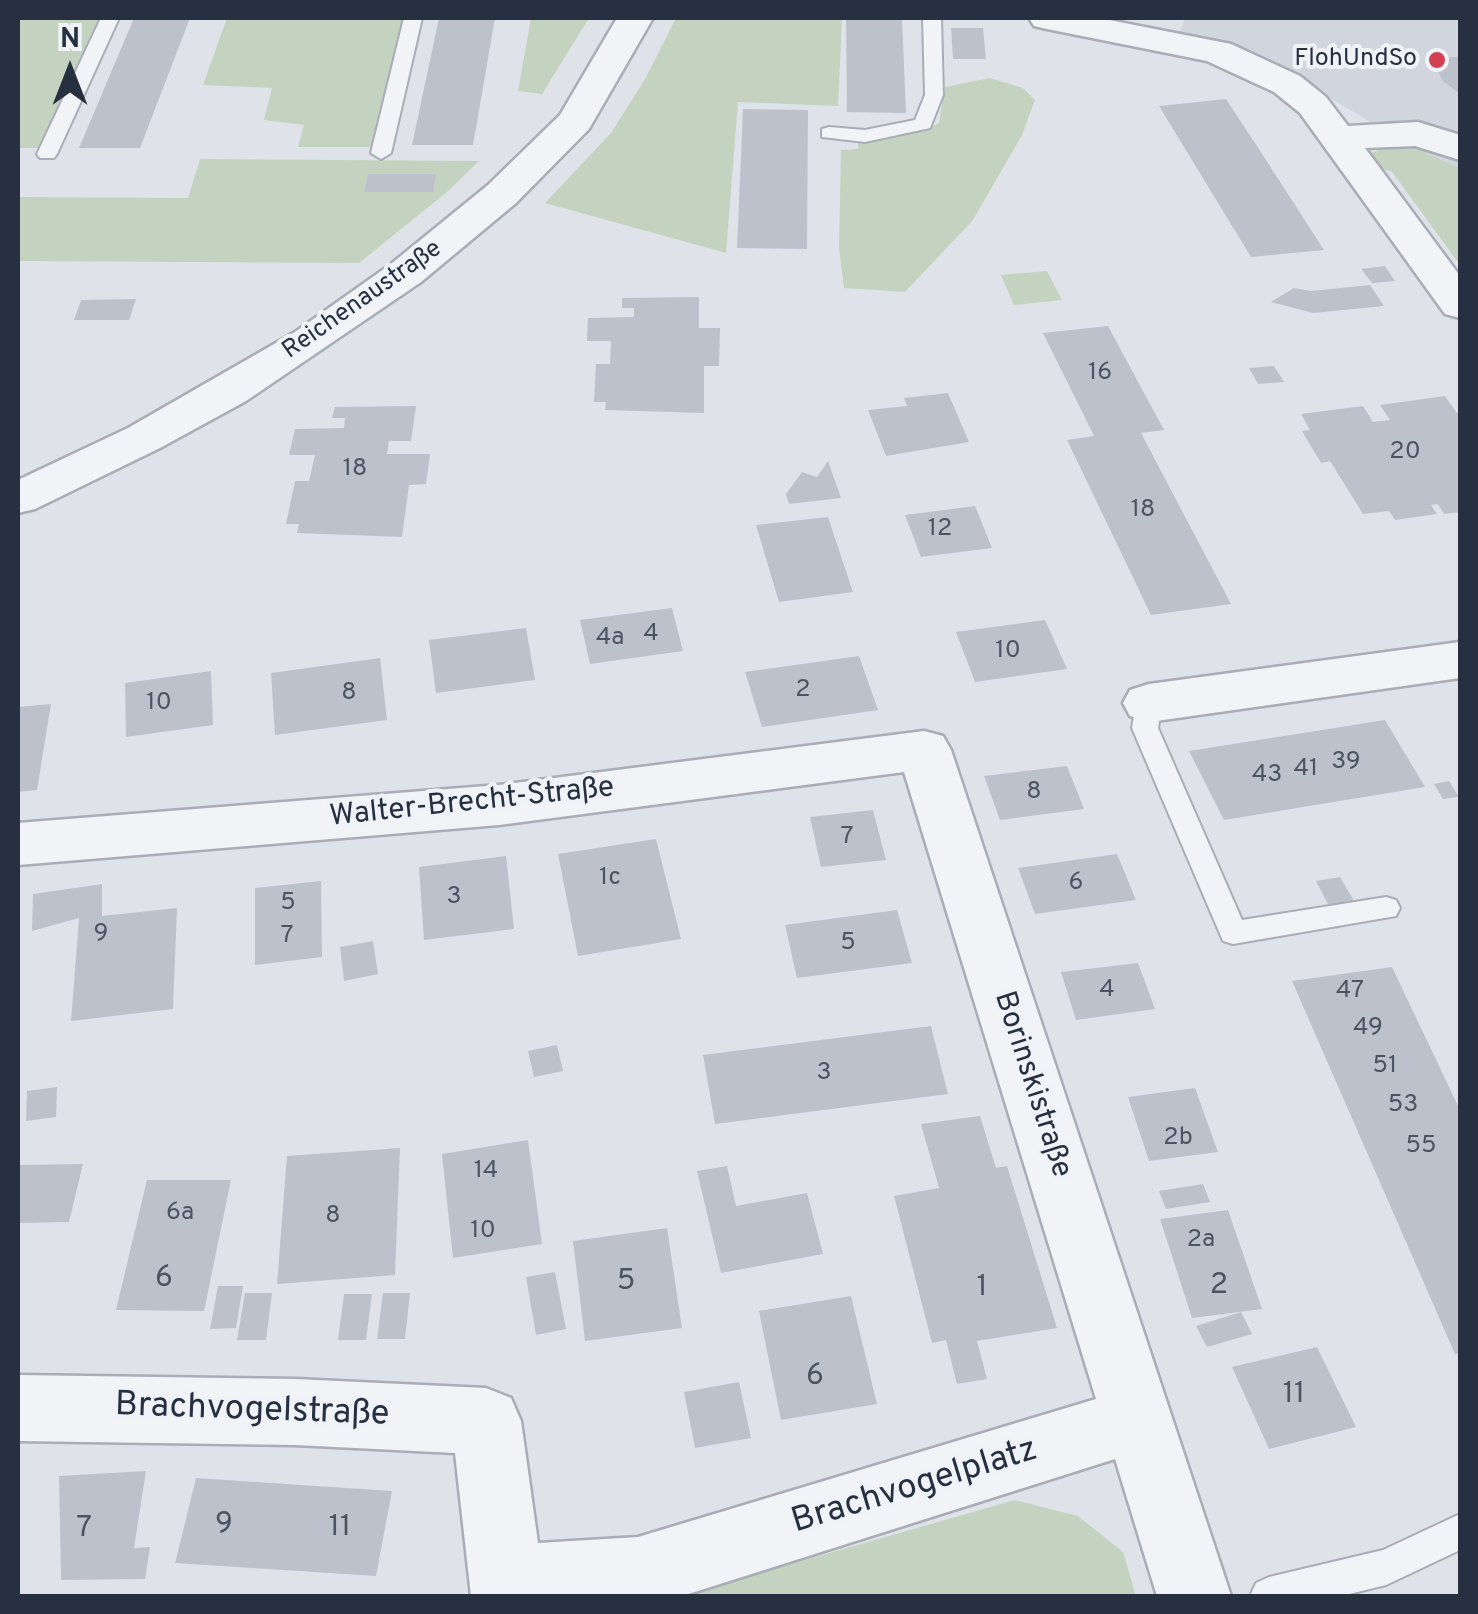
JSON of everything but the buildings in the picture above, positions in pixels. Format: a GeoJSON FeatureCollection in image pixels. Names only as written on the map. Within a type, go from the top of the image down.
{"type":"FeatureCollection","features":[{"type":"Feature","properties":{"kind":"street","name":"Reichenaustraße"},"geometry":{"type":"LineString","coordinates":[[18,498],[110,455],[230,390],[310,341],[406,273],[502,194],[576,120],[635,18]]}},
{"type":"Feature","properties":{"kind":"street"},"geometry":{"type":"LineString","coordinates":[[1064,19],[1179,42],[1254,66],[1313,105],[1460,305]]}},
{"type":"Feature","properties":{"kind":"street"},"geometry":{"type":"LineString","coordinates":[[1338,138],[1418,134],[1460,148]]}},
{"type":"Feature","properties":{"kind":"street"},"geometry":{"type":"LineString","coordinates":[[1149,702],[1460,660]]}},
{"type":"Feature","properties":{"kind":"street","name":"Walter-Brecht-Straße"},"geometry":{"type":"LineString","coordinates":[[18,844],[500,805],[924,750]]}},
{"type":"Feature","properties":{"kind":"street","name":"Borinskistraße"},"geometry":{"type":"LineString","coordinates":[[924,750],[1138,1419]]}},
{"type":"Feature","properties":{"kind":"street","name":"Brachvogelstraße"},"geometry":{"type":"LineString","coordinates":[[18,1408],[295,1412],[486,1421]]}},
{"type":"Feature","properties":{"kind":"street"},"geometry":{"type":"LineString","coordinates":[[1138,1419],[1194,1596]]}},
{"type":"Feature","properties":{"kind":"street","name":"Brachvogelplatz"},"geometry":{"type":"LineString","coordinates":[[486,1421],[508,1589],[638,1574],[1138,1419]]}},
{"type":"Feature","properties":{"kind":"lane"},"geometry":{"type":"LineString","coordinates":[[48,154],[110,18]]}},
{"type":"Feature","properties":{"kind":"lane"},"geometry":{"type":"LineString","coordinates":[[381,153],[413,18]]}},
{"type":"Feature","properties":{"kind":"lane"},"geometry":{"type":"LineString","coordinates":[[829,134],[865,136],[923,124],[934,95],[932,18]]}},
{"type":"Feature","properties":{"kind":"lane"},"geometry":{"type":"LineString","coordinates":[[1149,702],[1145,728],[1233,933],[1386,908]]}},
{"type":"Feature","properties":{"kind":"lane"},"geometry":{"type":"LineString","coordinates":[[1269,1596],[1386,1566],[1460,1532]]}},
{"type":"Feature","properties":{"kind":"shaded area"},"geometry":{"type":"Polygon","coordinates":[[[1185,18],[1460,18],[1460,169],[1422,153],[1262,57],[1179,35],[1185,18]]]}},
{"type":"Feature","properties":{"kind":"green space"},"geometry":{"type":"Polygon","coordinates":[[[18,18],[103,18],[44,148],[18,148],[18,18]]]}},
{"type":"Feature","properties":{"kind":"green space"},"geometry":{"type":"Polygon","coordinates":[[[227,18],[406,18],[376,147],[298,147],[304,125],[264,120],[272,88],[203,85],[227,18]]]}},
{"type":"Feature","properties":{"kind":"green space"},"geometry":{"type":"Polygon","coordinates":[[[531,18],[589,18],[542,94],[518,91],[531,18]]]}},
{"type":"Feature","properties":{"kind":"green space"},"geometry":{"type":"Polygon","coordinates":[[[676,18],[842,18],[838,106],[738,102],[726,253],[545,203],[611,133],[645,79],[676,18]]]}},
{"type":"Feature","properties":{"kind":"green space"},"geometry":{"type":"Polygon","coordinates":[[[990,78],[1023,88],[1035,100],[1022,135],[973,220],[905,292],[844,288],[839,248],[841,150],[858,149],[858,142],[924,131],[939,123],[945,87],[990,78]]]}},
{"type":"Feature","properties":{"kind":"green space"},"geometry":{"type":"Polygon","coordinates":[[[1397,141],[1431,147],[1425,153],[1460,168],[1460,265],[1392,172],[1373,166],[1366,156],[1397,141]]]}},
{"type":"Feature","properties":{"kind":"green space"},"geometry":{"type":"Polygon","coordinates":[[[200,159],[479,161],[359,263],[18,261],[18,197],[188,198],[200,159]]]}},
{"type":"Feature","properties":{"kind":"green space"},"geometry":{"type":"Polygon","coordinates":[[[1047,271],[1062,300],[1014,305],[1001,275],[1047,271]]]}},
{"type":"Feature","properties":{"kind":"green space"},"geometry":{"type":"Polygon","coordinates":[[[1015,1500],[1078,1516],[1123,1552],[1136,1596],[679,1596],[1015,1500]]]}},
{"type":"Feature","properties":{"kind":"place","name":"FlohUndSo"},"geometry":{"type":"Point","coordinates":[1437,60]}}]}
